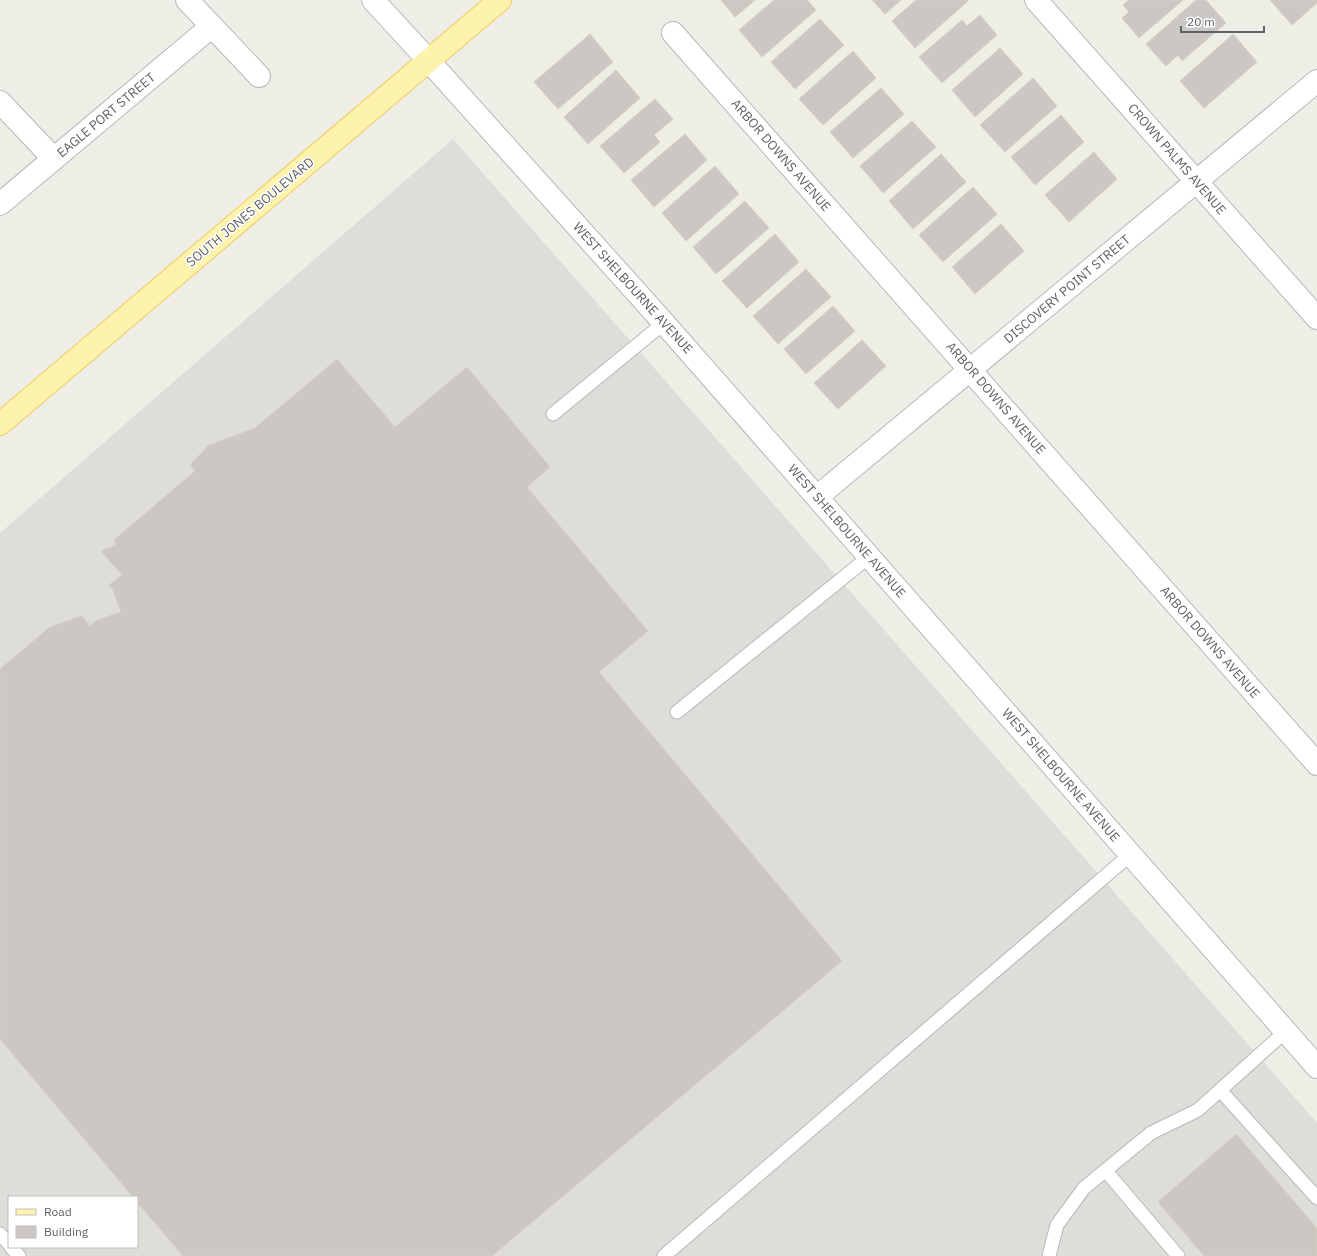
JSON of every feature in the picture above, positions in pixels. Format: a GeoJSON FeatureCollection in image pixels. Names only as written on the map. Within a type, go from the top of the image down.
{"type":"FeatureCollection","features":[{"type":"Feature","properties":{"kind":"main road","name":"SOUTH JONES BOULEVARD"},"geometry":{"type":"LineString","coordinates":[[0,424],[500,0]]}},
{"type":"Feature","properties":{"kind":"street"},"geometry":{"type":"LineString","coordinates":[[186,0],[259,76]]}},
{"type":"Feature","properties":{"kind":"street","name":"WEST SHELBOURNE AVENUE"},"geometry":{"type":"LineString","coordinates":[[373,0],[664,322],[1317,1067]]}},
{"type":"Feature","properties":{"kind":"street","name":"CROWN PALMS AVENUE"},"geometry":{"type":"LineString","coordinates":[[1036,0],[1317,318]]}},
{"type":"Feature","properties":{"kind":"street","name":"EAGLE PORT STREET"},"geometry":{"type":"LineString","coordinates":[[0,204],[212,26]]}},
{"type":"Feature","properties":{"kind":"street","name":"ARBOR DOWNS AVENUE"},"geometry":{"type":"LineString","coordinates":[[673,33],[1317,764]]}},
{"type":"Feature","properties":{"kind":"street","name":"DISCOVERY POINT STREET"},"geometry":{"type":"LineString","coordinates":[[817,497],[1317,81]]}},
{"type":"Feature","properties":{"kind":"street"},"geometry":{"type":"LineString","coordinates":[[0,102],[54,159]]}},
{"type":"Feature","properties":{"kind":"lane"},"geometry":{"type":"LineString","coordinates":[[554,414],[664,322]]}},
{"type":"Feature","properties":{"kind":"lane"},"geometry":{"type":"LineString","coordinates":[[676,712],[870,556]]}},
{"type":"Feature","properties":{"kind":"lane"},"geometry":{"type":"LineString","coordinates":[[664,1256],[1131,854]]}},
{"type":"Feature","properties":{"kind":"lane"},"geometry":{"type":"LineString","coordinates":[[1048,1256],[1057,1225],[1084,1188],[1151,1133],[1198,1110],[1286,1032]]}},
{"type":"Feature","properties":{"kind":"lane"},"geometry":{"type":"LineString","coordinates":[[1220,1090],[1317,1198]]}},
{"type":"Feature","properties":{"kind":"lane"},"geometry":{"type":"LineString","coordinates":[[1106,1171],[1178,1256]]}},
{"type":"Feature","properties":{"kind":"lane"},"geometry":{"type":"LineString","coordinates":[[0,1234],[8,1243]]}},
{"type":"Feature","properties":{"kind":"lane"},"geometry":{"type":"LineString","coordinates":[[12,1248],[19,1256]]}},
{"type":"Feature","properties":{"kind":"shaded area"},"geometry":{"type":"Polygon","coordinates":[[[453,139],[1317,1123],[1317,1256],[0,1256],[0,533],[453,139]]]}},
{"type":"Feature","properties":{"kind":"building"},"geometry":{"type":"Polygon","coordinates":[[[721,0],[755,0],[735,17],[721,0]]]}},
{"type":"Feature","properties":{"kind":"building"},"geometry":{"type":"Polygon","coordinates":[[[774,0],[807,0],[816,10],[762,57],[739,30],[774,0]]]}},
{"type":"Feature","properties":{"kind":"building"},"geometry":{"type":"Polygon","coordinates":[[[872,0],[901,0],[885,14],[872,0]]]}},
{"type":"Feature","properties":{"kind":"building"},"geometry":{"type":"Polygon","coordinates":[[[916,0],[968,1],[915,48],[892,21],[916,0]]]}},
{"type":"Feature","properties":{"kind":"building"},"geometry":{"type":"Polygon","coordinates":[[[1129,0],[1183,0],[1139,38],[1122,18],[1129,12],[1123,5],[1129,0]]]}},
{"type":"Feature","properties":{"kind":"building"},"geometry":{"type":"Polygon","coordinates":[[[1196,0],[1206,0],[1226,23],[1182,61],[1178,55],[1166,66],[1146,44],[1196,0]]]}},
{"type":"Feature","properties":{"kind":"building"},"geometry":{"type":"Polygon","coordinates":[[[1270,0],[1317,0],[1317,3],[1292,25],[1270,0]]]}},
{"type":"Feature","properties":{"kind":"building"},"geometry":{"type":"Polygon","coordinates":[[[980,15],[997,35],[942,83],[919,57],[962,20],[967,26],[980,15]]]}},
{"type":"Feature","properties":{"kind":"building"},"geometry":{"type":"Polygon","coordinates":[[[820,19],[844,45],[795,89],[771,62],[820,19]]]}},
{"type":"Feature","properties":{"kind":"building"},"geometry":{"type":"Polygon","coordinates":[[[590,34],[613,62],[558,109],[534,82],[590,34]]]}},
{"type":"Feature","properties":{"kind":"building"},"geometry":{"type":"Polygon","coordinates":[[[1233,34],[1257,62],[1204,108],[1180,81],[1233,34]]]}},
{"type":"Feature","properties":{"kind":"building"},"geometry":{"type":"Polygon","coordinates":[[[1000,48],[1023,74],[975,117],[952,90],[1000,48]]]}},
{"type":"Feature","properties":{"kind":"building"},"geometry":{"type":"Polygon","coordinates":[[[853,51],[876,78],[823,125],[799,99],[853,51]]]}},
{"type":"Feature","properties":{"kind":"building"},"geometry":{"type":"Polygon","coordinates":[[[616,70],[640,98],[588,144],[564,117],[616,70]]]}},
{"type":"Feature","properties":{"kind":"building"},"geometry":{"type":"Polygon","coordinates":[[[1033,78],[1057,106],[1005,152],[980,125],[1033,78]]]}},
{"type":"Feature","properties":{"kind":"building"},"geometry":{"type":"Polygon","coordinates":[[[881,88],[904,114],[853,158],[830,132],[881,88]]]}},
{"type":"Feature","properties":{"kind":"building"},"geometry":{"type":"Polygon","coordinates":[[[655,99],[673,119],[654,135],[660,142],[624,173],[600,146],[655,99]]]}},
{"type":"Feature","properties":{"kind":"building"},"geometry":{"type":"Polygon","coordinates":[[[1061,115],[1084,142],[1035,185],[1011,157],[1061,115]]]}},
{"type":"Feature","properties":{"kind":"building"},"geometry":{"type":"Polygon","coordinates":[[[912,121],[936,147],[883,193],[860,166],[912,121]]]}},
{"type":"Feature","properties":{"kind":"building"},"geometry":{"type":"Polygon","coordinates":[[[685,134],[707,160],[654,207],[631,180],[685,134]]]}},
{"type":"Feature","properties":{"kind":"building"},"geometry":{"type":"Polygon","coordinates":[[[1094,152],[1117,179],[1069,222],[1045,195],[1094,152]]]}},
{"type":"Feature","properties":{"kind":"building"},"geometry":{"type":"Polygon","coordinates":[[[941,154],[966,182],[913,229],[889,201],[941,154]]]}},
{"type":"Feature","properties":{"kind":"building"},"geometry":{"type":"Polygon","coordinates":[[[715,166],[739,194],[686,241],[662,213],[715,166]]]}},
{"type":"Feature","properties":{"kind":"building"},"geometry":{"type":"Polygon","coordinates":[[[973,187],[997,214],[943,262],[919,235],[973,187]]]}},
{"type":"Feature","properties":{"kind":"building"},"geometry":{"type":"Polygon","coordinates":[[[745,201],[769,228],[716,274],[693,247],[745,201]]]}},
{"type":"Feature","properties":{"kind":"building"},"geometry":{"type":"Polygon","coordinates":[[[1001,224],[1024,251],[975,294],[952,267],[1001,224]]]}},
{"type":"Feature","properties":{"kind":"building"},"geometry":{"type":"Polygon","coordinates":[[[775,234],[799,262],[747,308],[722,281],[775,234]]]}},
{"type":"Feature","properties":{"kind":"building"},"geometry":{"type":"Polygon","coordinates":[[[806,269],[831,297],[778,344],[753,316],[806,269]]]}},
{"type":"Feature","properties":{"kind":"building"},"geometry":{"type":"Polygon","coordinates":[[[833,306],[855,331],[806,374],[784,349],[833,306]]]}},
{"type":"Feature","properties":{"kind":"building"},"geometry":{"type":"Polygon","coordinates":[[[862,340],[886,366],[838,409],[814,383],[862,340]]]}},
{"type":"Feature","properties":{"kind":"building"},"geometry":{"type":"Polygon","coordinates":[[[337,359],[395,427],[467,367],[550,467],[527,487],[648,631],[599,672],[842,961],[492,1256],[183,1256],[138,1203],[138,1196],[132,1196],[0,1039],[0,669],[50,627],[82,616],[90,626],[97,620],[121,612],[113,590],[109,585],[122,575],[101,551],[116,545],[114,540],[195,471],[190,465],[209,445],[255,428],[337,359]]]}},
{"type":"Feature","properties":{"kind":"building"},"geometry":{"type":"Polygon","coordinates":[[[1236,1134],[1317,1228],[1317,1256],[1204,1256],[1158,1202],[1236,1134]]]}}]}
